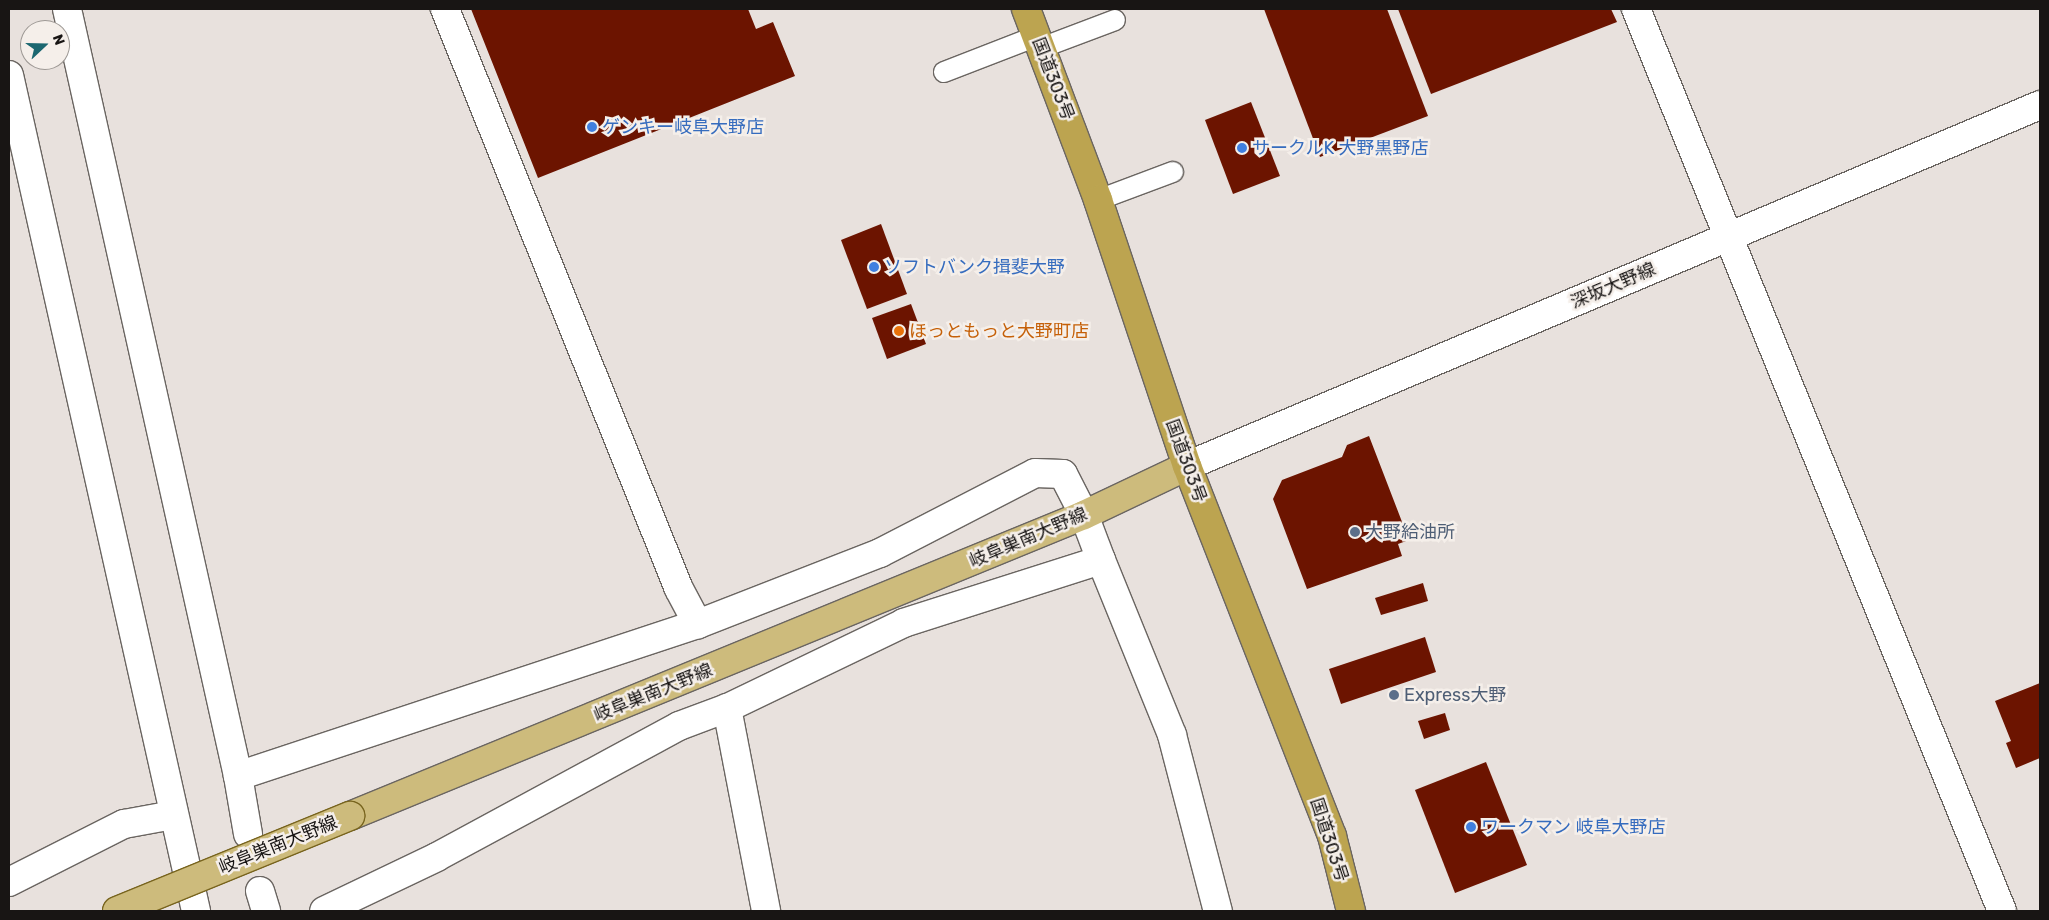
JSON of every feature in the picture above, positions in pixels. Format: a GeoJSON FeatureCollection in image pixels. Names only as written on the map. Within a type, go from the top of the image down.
{"type":"FeatureCollection","features":[{"type":"Feature","properties":{"kind":"highway","name":"国道303号"},"geometry":{"type":"LineString","coordinates":[[1026,9],[1098,200],[1187,466],[1332,836],[1351,911]]}},
{"type":"Feature","properties":{"kind":"main road","name":"岐阜巣南大野線"},"geometry":{"type":"LineString","coordinates":[[117,911],[1084,514],[1187,466]]}},
{"type":"Feature","properties":{"kind":"street"},"geometry":{"type":"LineString","coordinates":[[67,9],[238,776],[248,834]]}},
{"type":"Feature","properties":{"kind":"street"},"geometry":{"type":"LineString","coordinates":[[445,9],[678,589],[698,624]]}},
{"type":"Feature","properties":{"kind":"street"},"geometry":{"type":"LineString","coordinates":[[1636,9],[1727,238],[2002,911]]}},
{"type":"Feature","properties":{"kind":"street"},"geometry":{"type":"LineString","coordinates":[[9,76],[196,911]]}},
{"type":"Feature","properties":{"kind":"street","name":"深坂大野線"},"geometry":{"type":"LineString","coordinates":[[1187,466],[2040,106]]}},
{"type":"Feature","properties":{"kind":"street"},"geometry":{"type":"LineString","coordinates":[[238,776],[698,624],[880,553],[1035,473],[1063,474],[1084,514],[1172,735],[1218,911]]}},
{"type":"Feature","properties":{"kind":"street"},"geometry":{"type":"LineString","coordinates":[[324,911],[437,857],[679,726],[727,708],[904,623],[1101,560]]}},
{"type":"Feature","properties":{"kind":"street"},"geometry":{"type":"LineString","coordinates":[[727,708],[766,911]]}},
{"type":"Feature","properties":{"kind":"street"},"geometry":{"type":"LineString","coordinates":[[9,882],[124,824],[173,815]]}},
{"type":"Feature","properties":{"kind":"lane"},"geometry":{"type":"LineString","coordinates":[[944,72],[1115,20]]}},
{"type":"Feature","properties":{"kind":"lane"},"geometry":{"type":"LineString","coordinates":[[1098,200],[1173,172]]}},
{"type":"Feature","properties":{"kind":"building","name":"ゲンキー岐阜大野店"},"geometry":{"type":"Polygon","coordinates":[[[471,9],[748,9],[756,29],[773,22],[795,76],[538,178],[471,9]]]}},
{"type":"Feature","properties":{"kind":"building"},"geometry":{"type":"Polygon","coordinates":[[[1264,9],[1387,9],[1428,116],[1320,157],[1264,9]]]}},
{"type":"Feature","properties":{"kind":"building"},"geometry":{"type":"Polygon","coordinates":[[[1398,9],[1611,9],[1617,22],[1431,94],[1398,9]]]}},
{"type":"Feature","properties":{"kind":"building","name":"サークルK 大野黒野店"},"geometry":{"type":"Polygon","coordinates":[[[1251,102],[1280,176],[1233,194],[1205,120],[1251,102]]]}},
{"type":"Feature","properties":{"kind":"building","name":"ソフトバンク揖斐大野"},"geometry":{"type":"Polygon","coordinates":[[[881,224],[907,294],[867,309],[841,240],[881,224]]]}},
{"type":"Feature","properties":{"kind":"building","name":"ほっともっと大野町店"},"geometry":{"type":"Polygon","coordinates":[[[911,304],[926,344],[887,359],[872,318],[911,304]]]}},
{"type":"Feature","properties":{"kind":"building"},"geometry":{"type":"Polygon","coordinates":[[[1369,436],[1409,540],[1398,544],[1402,556],[1307,589],[1273,499],[1282,480],[1342,457],[1347,445],[1369,436]]]}},
{"type":"Feature","properties":{"kind":"building"},"geometry":{"type":"Polygon","coordinates":[[[1423,583],[1428,601],[1381,615],[1375,598],[1423,583]]]}},
{"type":"Feature","properties":{"kind":"building"},"geometry":{"type":"Polygon","coordinates":[[[1425,637],[1436,672],[1341,704],[1329,669],[1425,637]]]}},
{"type":"Feature","properties":{"kind":"building"},"geometry":{"type":"Polygon","coordinates":[[[2040,683],[2040,758],[2016,768],[2006,743],[2011,741],[1995,701],[2040,683]]]}},
{"type":"Feature","properties":{"kind":"building"},"geometry":{"type":"Polygon","coordinates":[[[1445,713],[1450,730],[1424,739],[1418,721],[1445,713]]]}},
{"type":"Feature","properties":{"kind":"building","name":"ワークマン 岐阜大野店"},"geometry":{"type":"Polygon","coordinates":[[[1486,762],[1527,865],[1455,893],[1415,790],[1486,762]]]}},
{"type":"Feature","properties":{"kind":"place","name":"ゲンキー岐阜大野店"},"geometry":{"type":"Point","coordinates":[592,127]}},
{"type":"Feature","properties":{"kind":"place","name":"サークルK 大野黒野店"},"geometry":{"type":"Point","coordinates":[1242,148]}},
{"type":"Feature","properties":{"kind":"place","name":"ソフトバンク揖斐大野"},"geometry":{"type":"Point","coordinates":[874,267]}},
{"type":"Feature","properties":{"kind":"place","name":"ほっともっと大野町店"},"geometry":{"type":"Point","coordinates":[899,331]}},
{"type":"Feature","properties":{"kind":"place","name":"大野給油所"},"geometry":{"type":"Point","coordinates":[1355,532]}},
{"type":"Feature","properties":{"kind":"place","name":"Express大野"},"geometry":{"type":"Point","coordinates":[1394,695]}},
{"type":"Feature","properties":{"kind":"place","name":"ワークマン 岐阜大野店"},"geometry":{"type":"Point","coordinates":[1471,827]}}]}
